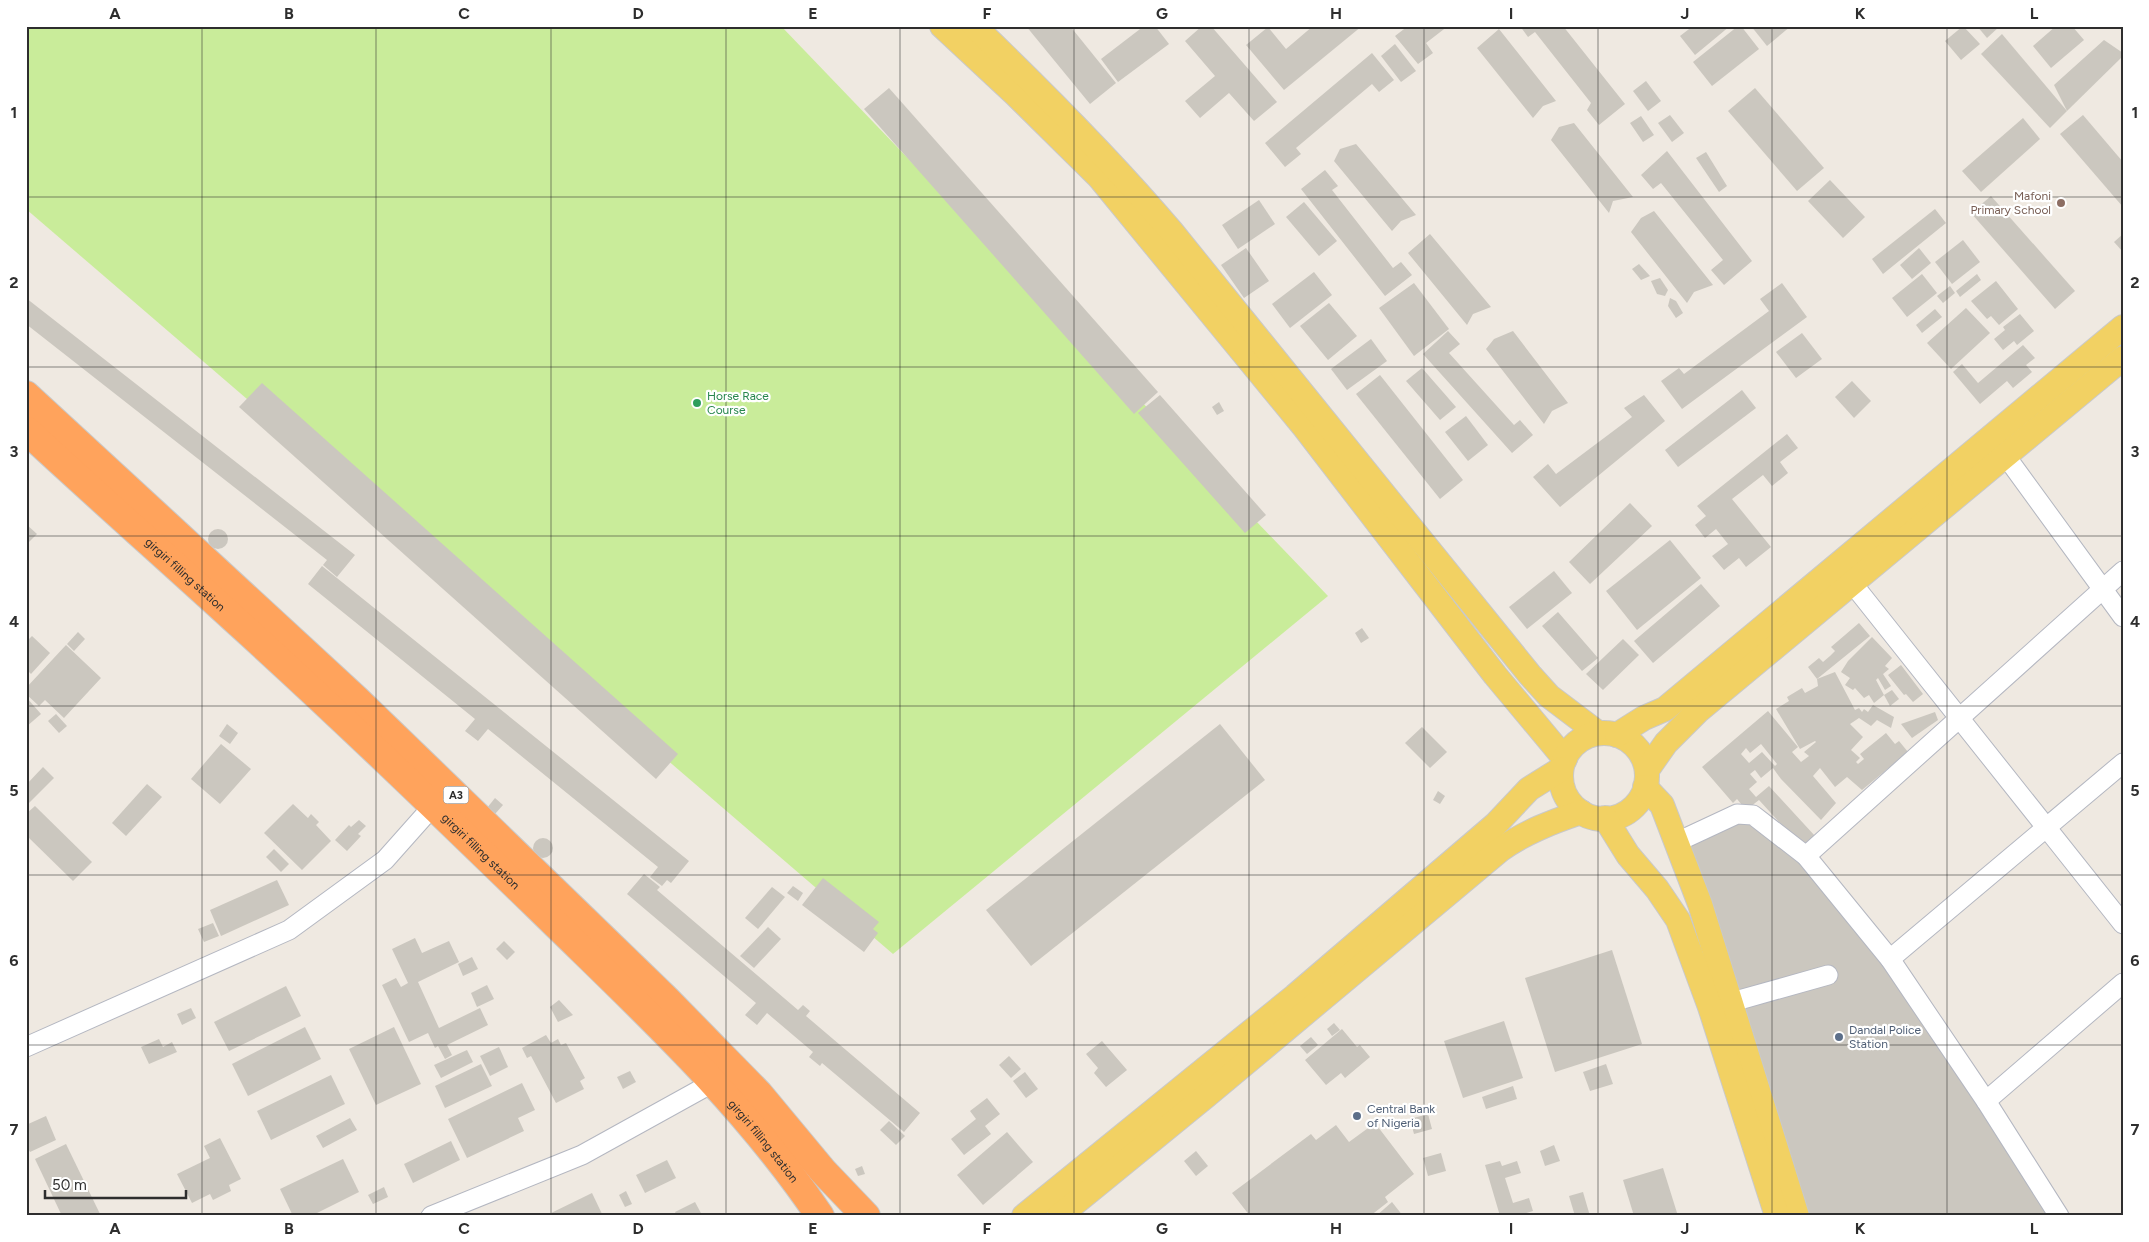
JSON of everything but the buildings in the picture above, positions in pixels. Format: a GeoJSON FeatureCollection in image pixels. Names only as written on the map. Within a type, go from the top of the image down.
{"type":"FeatureCollection","features":[{"type":"Feature","properties":{"kind":"highway","name":"A3"},"geometry":{"type":"LineString","coordinates":[[26,395],[357,700],[666,999],[759,1094],[823,1171],[866,1216]]}},
{"type":"Feature","properties":{"kind":"highway","name":"girgiri filling station"},"geometry":{"type":"LineString","coordinates":[[26,430],[236,620],[433,806],[592,960],[740,1110],[772,1149],[820,1216]]}},
{"type":"Feature","properties":{"kind":"main road"},"geometry":{"type":"LineString","coordinates":[[942,26],[1015,94],[1099,177],[1305,428],[1549,696],[1607,734],[1631,742],[1642,754],[1646,778],[1662,805],[1700,904],[1797,1216]]}},
{"type":"Feature","properties":{"kind":"main road"},"geometry":{"type":"LineString","coordinates":[[974,26],[1046,95],[1119,170],[1172,232],[1407,542],[1506,689],[1563,764],[1562,785],[1568,800],[1581,812],[1592,817],[1618,816],[1630,809],[1640,799],[1646,778],[1666,743],[1698,711],[2123,358]]}},
{"type":"Feature","properties":{"kind":"main road"},"geometry":{"type":"LineString","coordinates":[[1024,1216],[1295,996],[1496,824],[1529,789],[1563,764],[1574,744],[1589,735],[1607,734],[1665,710],[2123,327]]}},
{"type":"Feature","properties":{"kind":"main road"},"geometry":{"type":"LineString","coordinates":[[1059,1216],[1206,1096],[1500,850],[1527,833],[1581,812]]}},
{"type":"Feature","properties":{"kind":"main road"},"geometry":{"type":"LineString","coordinates":[[1605,818],[1628,855],[1657,889],[1678,920],[1713,1017],[1777,1216]]}},
{"type":"Feature","properties":{"kind":"street"},"geometry":{"type":"LineString","coordinates":[[2005,455],[2123,617]]}},
{"type":"Feature","properties":{"kind":"street"},"geometry":{"type":"LineString","coordinates":[[1806,856],[2123,571]]}},
{"type":"Feature","properties":{"kind":"street"},"geometry":{"type":"LineString","coordinates":[[1852,583],[2123,924]]}},
{"type":"Feature","properties":{"kind":"street"},"geometry":{"type":"LineString","coordinates":[[1890,960],[2123,764]]}},
{"type":"Feature","properties":{"kind":"street"},"geometry":{"type":"LineString","coordinates":[[26,1047],[290,930],[385,860],[433,806]]}},
{"type":"Feature","properties":{"kind":"street"},"geometry":{"type":"LineString","coordinates":[[1677,842],[1738,814],[1753,815],[1806,856],[1890,960],[1986,1101],[2059,1216]]}},
{"type":"Feature","properties":{"kind":"street"},"geometry":{"type":"LineString","coordinates":[[1732,1002],[1828,975]]}},
{"type":"Feature","properties":{"kind":"street"},"geometry":{"type":"LineString","coordinates":[[1986,1101],[2123,983]]}},
{"type":"Feature","properties":{"kind":"street"},"geometry":{"type":"LineString","coordinates":[[431,1216],[582,1155],[714,1082]]}},
{"type":"Feature","properties":{"kind":"green space","name":"Horse Race Course"},"geometry":{"type":"Polygon","coordinates":[[[26,26],[781,26],[1328,596],[893,954],[26,209],[26,26]]]}},
{"type":"Feature","properties":{"kind":"place","name":"Mafoni Primary School"},"geometry":{"type":"Point","coordinates":[2061,203]}},
{"type":"Feature","properties":{"kind":"place","name":"Horse Race Course"},"geometry":{"type":"Point","coordinates":[697,403]}},
{"type":"Feature","properties":{"kind":"place","name":"Dandal Police Station"},"geometry":{"type":"Point","coordinates":[1839,1037]}},
{"type":"Feature","properties":{"kind":"place","name":"Central Bank of Nigeria"},"geometry":{"type":"Point","coordinates":[1357,1116]}}]}
